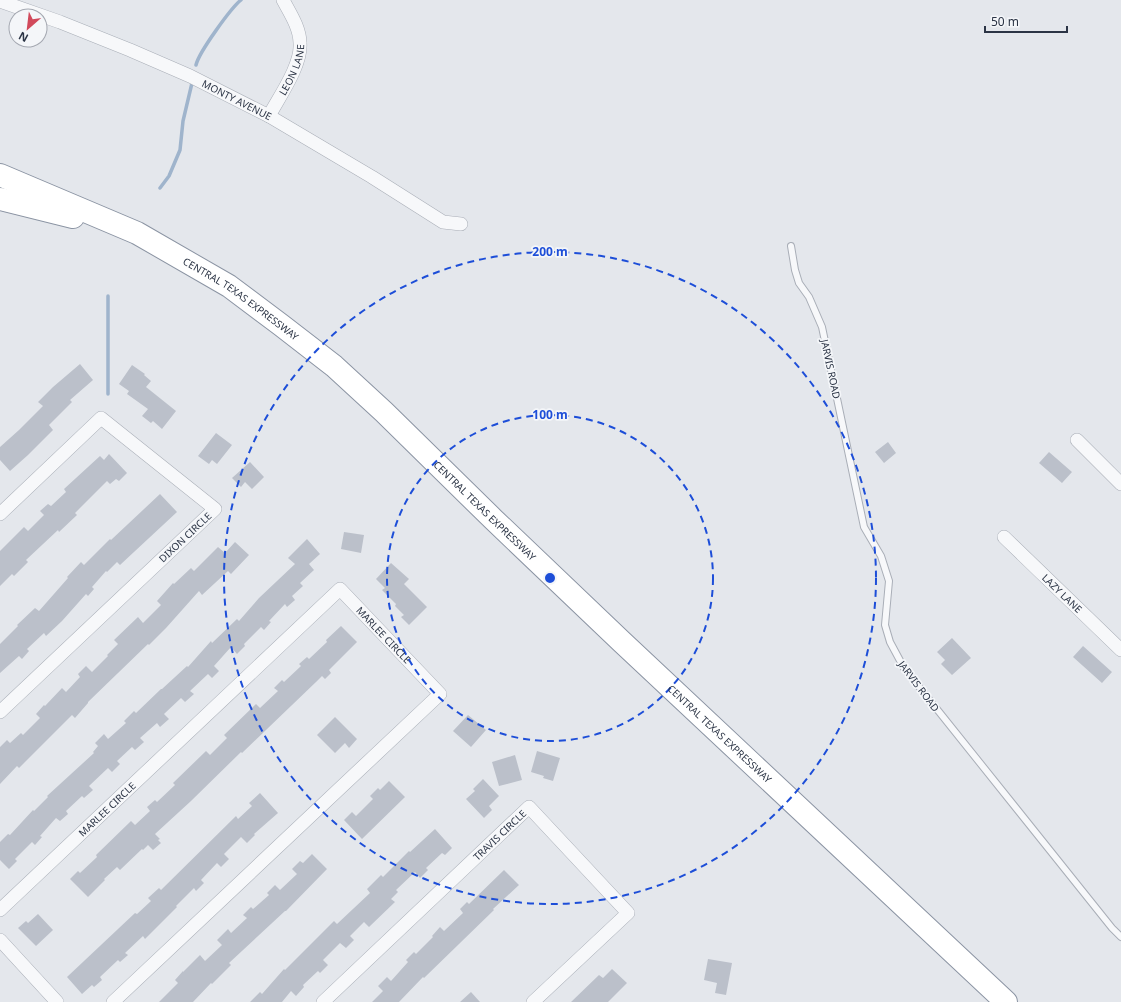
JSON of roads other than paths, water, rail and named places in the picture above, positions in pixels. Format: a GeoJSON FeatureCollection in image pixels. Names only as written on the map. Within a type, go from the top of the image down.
{"type":"FeatureCollection","features":[{"type":"Feature","properties":{"kind":"highway","name":"CENTRAL TEXAS EXPRESSWAY"},"geometry":{"type":"LineString","coordinates":[[0,175],[137,233],[229,286],[307,345],[357,386],[616,637],[1006,1002]]}},
{"type":"Feature","properties":{"kind":"highway"},"geometry":{"type":"LineString","coordinates":[[0,199],[137,233]]}},
{"type":"Feature","properties":{"kind":"street","name":"LEON LANE"},"geometry":{"type":"LineString","coordinates":[[269,116],[292,75],[299,57],[300,49],[299,34],[283,0]]}},
{"type":"Feature","properties":{"kind":"street","name":"MONTY AVENUE"},"geometry":{"type":"LineString","coordinates":[[0,1],[60,22],[190,76],[269,116],[372,177],[443,222],[461,224]]}},
{"type":"Feature","properties":{"kind":"street","name":"DIXON CIRCLE"},"geometry":{"type":"LineString","coordinates":[[0,514],[101,418],[216,509],[0,712]]}},
{"type":"Feature","properties":{"kind":"street"},"geometry":{"type":"LineString","coordinates":[[1077,440],[1121,484]]}},
{"type":"Feature","properties":{"kind":"street","name":"LAZY LANE"},"geometry":{"type":"LineString","coordinates":[[1004,537],[1121,650]]}},
{"type":"Feature","properties":{"kind":"street","name":"MARLEE CIRCLE"},"geometry":{"type":"LineString","coordinates":[[0,910],[340,589],[440,694],[113,1002]]}},
{"type":"Feature","properties":{"kind":"street","name":"TRAVIS CIRCLE"},"geometry":{"type":"LineString","coordinates":[[323,1002],[529,807],[628,913],[533,1002]]}},
{"type":"Feature","properties":{"kind":"street"},"geometry":{"type":"LineString","coordinates":[[0,940],[57,1002]]}},
{"type":"Feature","properties":{"kind":"lane","name":"JARVIS ROAD"},"geometry":{"type":"LineString","coordinates":[[791,246],[799,283],[809,297],[822,327],[864,527],[881,556],[889,581],[885,625],[890,642],[904,668],[1112,928],[1121,937]]}},
{"type":"Feature","properties":{"kind":"waterway"},"geometry":{"type":"LineString","coordinates":[[196,65],[203,50],[216,31],[241,0]]}},
{"type":"Feature","properties":{"kind":"waterway"},"geometry":{"type":"LineString","coordinates":[[160,188],[169,176],[180,150],[183,121],[192,83]]}},
{"type":"Feature","properties":{"kind":"waterway"},"geometry":{"type":"LineString","coordinates":[[108,296],[108,394]]}}]}
